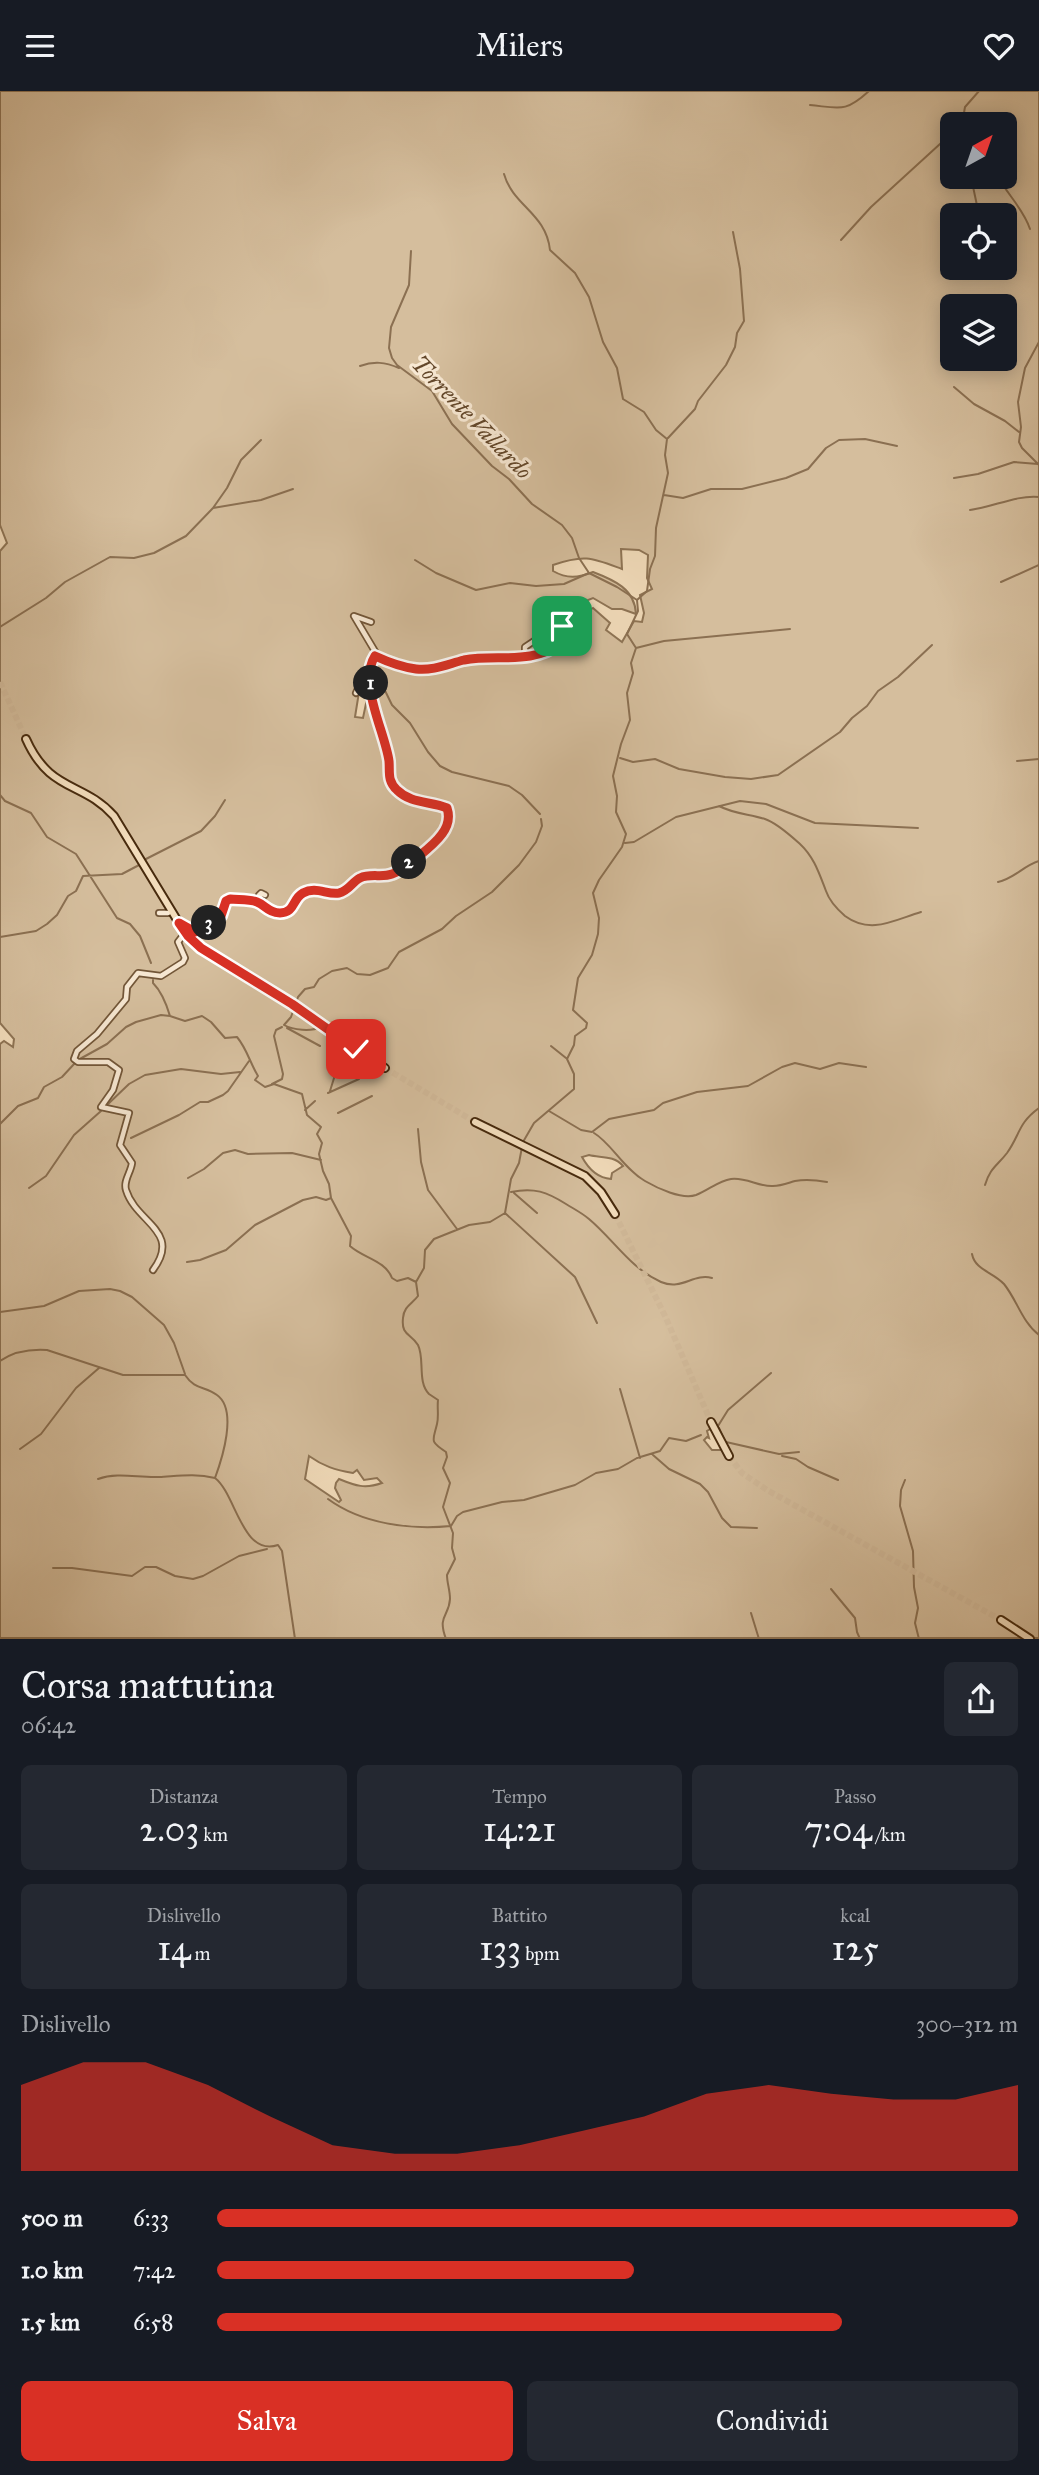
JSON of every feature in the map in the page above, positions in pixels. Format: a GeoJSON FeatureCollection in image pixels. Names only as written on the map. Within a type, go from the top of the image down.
{"type":"FeatureCollection","features":[{"type":"Feature","properties":{"kind":"main road"},"geometry":{"type":"LineString","coordinates":[[26,739],[48,773],[96,800],[117,821],[185,933],[212,956],[292,1004],[385,1068]]}},
{"type":"Feature","properties":{"kind":"main road"},"geometry":{"type":"LineString","coordinates":[[477,1122],[572,1169],[590,1181],[615,1214]]}},
{"type":"Feature","properties":{"kind":"main road"},"geometry":{"type":"LineString","coordinates":[[713,1425],[729,1456]]}},
{"type":"Feature","properties":{"kind":"main road"},"geometry":{"type":"LineString","coordinates":[[1000,1620],[1030,1639]]}},
{"type":"Feature","properties":{"kind":"street"},"geometry":{"type":"LineString","coordinates":[[375,656],[401,667],[434,669],[463,661],[539,655],[559,644],[562,636],[560,615]]}},
{"type":"Feature","properties":{"kind":"street"},"geometry":{"type":"LineString","coordinates":[[179,923],[198,931],[218,919],[226,901],[230,899],[258,902],[267,910],[284,912],[293,908],[298,897],[304,892],[318,890],[342,893],[360,878],[393,874],[440,837],[447,825],[447,808],[412,800],[392,786],[370,674],[376,653],[354,616],[371,622]]}},
{"type":"Feature","properties":{"kind":"street"},"geometry":{"type":"LineString","coordinates":[[525,656],[525,647],[534,641],[541,644],[543,650],[539,655]]}},
{"type":"Feature","properties":{"kind":"street"},"geometry":{"type":"LineString","coordinates":[[356,693],[363,675],[366,671],[370,674]]}},
{"type":"Feature","properties":{"kind":"street"},"geometry":{"type":"LineString","coordinates":[[265,895],[259,895],[267,910]]}},
{"type":"Feature","properties":{"kind":"street"},"geometry":{"type":"LineString","coordinates":[[159,913],[168,913]]}},
{"type":"Feature","properties":{"kind":"street"},"geometry":{"type":"LineString","coordinates":[[153,1270],[164,1248],[162,1238],[135,1206],[126,1190],[125,1183],[132,1163],[120,1145],[129,1113],[101,1107],[113,1090],[119,1070],[108,1062],[78,1062],[74,1059],[77,1051],[97,1034],[126,999],[127,987],[138,973],[161,976],[183,962],[185,958],[178,943],[185,933]]}},
{"type":"Feature","properties":{"kind":"shaded area"},"geometry":{"type":"Polygon","coordinates":[[[0,91],[1039,91],[1039,1638],[0,1638],[0,1044],[4,1041],[13,1047],[14,1039],[0,1023],[0,551],[7,543],[0,525],[0,91]],[[621,549],[622,569],[595,560],[581,559],[553,565],[553,571],[573,577],[593,572],[616,582],[627,592],[635,605],[636,614],[612,609],[593,598],[568,608],[584,614],[593,608],[610,623],[606,630],[622,642],[634,621],[642,622],[644,613],[640,595],[652,589],[647,578],[648,555],[639,550],[621,549]],[[359,692],[355,717],[363,718],[368,694],[359,692]],[[343,1048],[339,1053],[360,1070],[375,1072],[373,1066],[343,1048]],[[589,1155],[582,1157],[590,1169],[606,1178],[611,1179],[612,1173],[623,1166],[611,1158],[589,1155]],[[719,1428],[707,1431],[709,1438],[704,1440],[712,1450],[722,1450],[724,1453],[728,1448],[719,1428]],[[309,1456],[305,1479],[339,1502],[341,1500],[335,1488],[339,1479],[360,1486],[382,1483],[377,1478],[364,1480],[357,1470],[353,1473],[335,1469],[309,1456]]]}},
{"type":"Feature","properties":{"kind":"waterway"},"geometry":{"type":"LineString","coordinates":[[810,105],[848,106],[869,91]]}},
{"type":"Feature","properties":{"kind":"waterway"},"geometry":{"type":"LineString","coordinates":[[964,112],[965,107],[979,91]]}},
{"type":"Feature","properties":{"kind":"waterway"},"geometry":{"type":"LineString","coordinates":[[841,240],[871,207],[940,144]]}},
{"type":"Feature","properties":{"kind":"waterway"},"geometry":{"type":"LineString","coordinates":[[504,174],[514,194],[542,227],[550,250],[575,273],[589,297],[603,342],[617,368],[623,399],[644,412],[656,430],[667,439],[665,455],[668,473],[656,528],[655,556],[647,591],[637,600],[638,611],[627,634],[636,648],[627,693],[630,720],[613,776],[617,796],[616,812],[626,834],[622,847],[593,893],[599,918],[598,934],[592,955],[578,978],[573,1010],[587,1023],[586,1028],[575,1036],[567,1059],[574,1074],[574,1089],[534,1123],[523,1142]]}},
{"type":"Feature","properties":{"kind":"waterway"},"geometry":{"type":"LineString","coordinates":[[974,189],[976,203]]}},
{"type":"Feature","properties":{"kind":"waterway"},"geometry":{"type":"LineString","coordinates":[[1006,189],[1030,229]]}},
{"type":"Feature","properties":{"kind":"waterway"},"geometry":{"type":"LineString","coordinates":[[668,438],[695,409],[698,401],[726,365],[744,321],[740,269],[733,232]]}},
{"type":"Feature","properties":{"kind":"waterway","name":"Torrente Vallardo"},"geometry":{"type":"LineString","coordinates":[[411,251],[409,285],[391,327],[389,348],[392,358],[397,365],[432,391],[452,424],[492,466],[509,479],[532,504],[562,525],[572,538],[579,558],[589,573],[637,600]]}},
{"type":"Feature","properties":{"kind":"waterway"},"geometry":{"type":"LineString","coordinates":[[1039,342],[1025,368],[1018,402],[1021,427],[1019,442],[1039,465]]}},
{"type":"Feature","properties":{"kind":"waterway"},"geometry":{"type":"LineString","coordinates":[[360,366],[380,363],[399,368]]}},
{"type":"Feature","properties":{"kind":"waterway"},"geometry":{"type":"LineString","coordinates":[[954,387],[974,404],[1019,432]]}},
{"type":"Feature","properties":{"kind":"waterway"},"geometry":{"type":"LineString","coordinates":[[664,495],[683,498],[711,489],[742,489],[786,478],[808,469],[826,448],[839,440],[865,439],[897,446]]}},
{"type":"Feature","properties":{"kind":"waterway"},"geometry":{"type":"LineString","coordinates":[[0,627],[46,598],[65,582],[110,557],[134,558],[154,553],[186,536],[213,508],[241,460],[261,440]]}},
{"type":"Feature","properties":{"kind":"waterway"},"geometry":{"type":"LineString","coordinates":[[954,478],[978,474],[1014,462],[1038,464]]}},
{"type":"Feature","properties":{"kind":"waterway"},"geometry":{"type":"LineString","coordinates":[[213,508],[261,500],[293,489]]}},
{"type":"Feature","properties":{"kind":"waterway"},"geometry":{"type":"LineString","coordinates":[[970,510],[1021,498],[1039,497]]}},
{"type":"Feature","properties":{"kind":"waterway"},"geometry":{"type":"LineString","coordinates":[[415,560],[436,573],[476,590],[510,583],[536,586],[564,584],[589,573]]}},
{"type":"Feature","properties":{"kind":"waterway"},"geometry":{"type":"LineString","coordinates":[[1001,582],[1039,565]]}},
{"type":"Feature","properties":{"kind":"waterway"},"geometry":{"type":"LineString","coordinates":[[636,648],[664,641],[790,629]]}},
{"type":"Feature","properties":{"kind":"waterway"},"geometry":{"type":"LineString","coordinates":[[620,758],[633,762],[655,759],[679,769],[725,777],[751,779],[778,775],[840,732],[867,706],[878,691],[898,677],[932,645]]}},
{"type":"Feature","properties":{"kind":"waterway"},"geometry":{"type":"LineString","coordinates":[[375,670],[392,705],[410,723],[440,766],[452,772],[509,786],[540,814]]}},
{"type":"Feature","properties":{"kind":"waterway"},"geometry":{"type":"LineString","coordinates":[[1017,761],[1039,759]]}},
{"type":"Feature","properties":{"kind":"waterway"},"geometry":{"type":"LineString","coordinates":[[0,795],[5,801],[31,813],[47,837],[76,854],[117,918],[130,924],[140,936],[151,963]]}},
{"type":"Feature","properties":{"kind":"waterway"},"geometry":{"type":"LineString","coordinates":[[144,860],[201,831],[225,800]]}},
{"type":"Feature","properties":{"kind":"waterway"},"geometry":{"type":"LineString","coordinates":[[625,843],[634,842],[676,817],[740,801],[766,804],[815,823],[918,828]]}},
{"type":"Feature","properties":{"kind":"waterway"},"geometry":{"type":"LineString","coordinates":[[719,806],[770,821],[792,837],[813,860],[831,901],[855,922],[864,925],[883,924],[921,912]]}},
{"type":"Feature","properties":{"kind":"waterway"},"geometry":{"type":"LineString","coordinates":[[321,1027],[302,1030],[284,1025],[305,989],[314,987],[319,979],[332,971],[347,968],[357,974],[370,975],[388,968],[399,952],[442,929],[456,916],[492,892],[519,865],[536,842],[542,826],[541,819]]}},
{"type":"Feature","properties":{"kind":"waterway"},"geometry":{"type":"LineString","coordinates":[[998,882],[1039,861]]}},
{"type":"Feature","properties":{"kind":"waterway"},"geometry":{"type":"LineString","coordinates":[[0,937],[36,931],[47,924],[57,915],[68,896],[76,891],[83,876],[122,874],[141,864]]}},
{"type":"Feature","properties":{"kind":"waterway"},"geometry":{"type":"LineString","coordinates":[[153,980],[170,1016],[185,1021],[202,1016],[225,1038],[237,1037],[258,1076],[255,1080],[265,1087],[274,1084],[302,1094],[307,1115],[321,1127],[317,1134],[322,1143],[319,1154],[323,1171],[331,1198],[351,1236],[350,1246],[379,1263],[397,1281],[408,1278],[416,1282],[418,1296],[405,1311],[403,1324],[405,1331],[418,1345],[425,1389],[438,1400],[434,1440],[446,1452],[443,1468],[450,1483],[443,1507],[453,1533],[452,1548],[455,1559],[447,1575],[450,1599],[443,1621],[446,1639]]}},
{"type":"Feature","properties":{"kind":"waterway"},"geometry":{"type":"LineString","coordinates":[[78,1060],[107,1044],[136,1022],[161,1015],[170,1016]]}},
{"type":"Feature","properties":{"kind":"waterway"},"geometry":{"type":"LineString","coordinates":[[327,1026],[339,1023],[354,1025]]}},
{"type":"Feature","properties":{"kind":"waterway"},"geometry":{"type":"LineString","coordinates":[[272,1084],[282,1079],[283,1074],[274,1036],[276,1030],[282,1027]]}},
{"type":"Feature","properties":{"kind":"waterway"},"geometry":{"type":"LineString","coordinates":[[287,1028],[320,1046]]}},
{"type":"Feature","properties":{"kind":"waterway"},"geometry":{"type":"LineString","coordinates":[[551,1046],[566,1058]]}},
{"type":"Feature","properties":{"kind":"waterway"},"geometry":{"type":"LineString","coordinates":[[131,1138],[200,1102],[208,1102],[223,1095],[249,1061]]}},
{"type":"Feature","properties":{"kind":"waterway"},"geometry":{"type":"LineString","coordinates":[[330,1091],[339,1062]]}},
{"type":"Feature","properties":{"kind":"waterway"},"geometry":{"type":"LineString","coordinates":[[0,1124],[18,1106],[38,1098],[44,1087],[62,1077],[75,1063]]}},
{"type":"Feature","properties":{"kind":"waterway"},"geometry":{"type":"LineString","coordinates":[[549,1111],[581,1130],[592,1132],[609,1119],[654,1110],[663,1103],[697,1092],[748,1086],[782,1067],[795,1063],[820,1069],[839,1063],[866,1067]]}},
{"type":"Feature","properties":{"kind":"waterway"},"geometry":{"type":"LineString","coordinates":[[106,1106],[129,1084],[145,1075],[181,1069],[221,1074],[240,1072]]}},
{"type":"Feature","properties":{"kind":"waterway"},"geometry":{"type":"LineString","coordinates":[[328,1093],[359,1079]]}},
{"type":"Feature","properties":{"kind":"waterway"},"geometry":{"type":"LineString","coordinates":[[338,1113],[372,1096]]}},
{"type":"Feature","properties":{"kind":"waterway"},"geometry":{"type":"LineString","coordinates":[[305,1110],[315,1101]]}},
{"type":"Feature","properties":{"kind":"waterway"},"geometry":{"type":"LineString","coordinates":[[29,1188],[46,1176],[74,1135],[101,1111],[101,1107]]}},
{"type":"Feature","properties":{"kind":"waterway"},"geometry":{"type":"LineString","coordinates":[[985,1185],[1023,1124],[1039,1108]]}},
{"type":"Feature","properties":{"kind":"waterway"},"geometry":{"type":"LineString","coordinates":[[418,1129],[421,1162],[428,1190],[457,1229]]}},
{"type":"Feature","properties":{"kind":"waterway"},"geometry":{"type":"LineString","coordinates":[[594,1133],[637,1176],[677,1195],[696,1195],[731,1179],[768,1186],[803,1180],[827,1182]]}},
{"type":"Feature","properties":{"kind":"waterway"},"geometry":{"type":"LineString","coordinates":[[416,1282],[424,1268],[425,1250],[434,1239],[469,1225],[490,1222],[505,1213],[511,1179],[519,1163],[522,1147]]}},
{"type":"Feature","properties":{"kind":"waterway"},"geometry":{"type":"LineString","coordinates":[[188,1178],[223,1153],[235,1150],[248,1154],[292,1153],[321,1160]]}},
{"type":"Feature","properties":{"kind":"waterway"},"geometry":{"type":"LineString","coordinates":[[511,1192],[534,1190],[559,1200],[586,1217],[640,1269],[661,1282],[675,1284],[705,1277],[712,1278]]}},
{"type":"Feature","properties":{"kind":"waterway"},"geometry":{"type":"LineString","coordinates":[[514,1193],[537,1213]]}},
{"type":"Feature","properties":{"kind":"waterway"},"geometry":{"type":"LineString","coordinates":[[187,1262],[226,1250],[255,1225],[303,1200],[331,1198]]}},
{"type":"Feature","properties":{"kind":"waterway"},"geometry":{"type":"LineString","coordinates":[[505,1213],[575,1277],[597,1323]]}},
{"type":"Feature","properties":{"kind":"waterway"},"geometry":{"type":"LineString","coordinates":[[972,1254],[977,1264],[1009,1290],[1028,1324],[1039,1335]]}},
{"type":"Feature","properties":{"kind":"waterway"},"geometry":{"type":"LineString","coordinates":[[0,1312],[44,1306],[79,1291],[120,1291],[132,1297],[164,1325],[174,1343],[185,1374]]}},
{"type":"Feature","properties":{"kind":"waterway"},"geometry":{"type":"LineString","coordinates":[[0,1361],[22,1352],[47,1350],[123,1375],[185,1375],[196,1386],[217,1395],[227,1412],[227,1423],[224,1447],[215,1478],[256,1542],[266,1546],[278,1545],[282,1551],[295,1639]]}},
{"type":"Feature","properties":{"kind":"waterway"},"geometry":{"type":"LineString","coordinates":[[20,1449],[41,1434],[76,1388],[99,1368]]}},
{"type":"Feature","properties":{"kind":"waterway"},"geometry":{"type":"LineString","coordinates":[[718,1426],[728,1410],[771,1373]]}},
{"type":"Feature","properties":{"kind":"waterway"},"geometry":{"type":"LineString","coordinates":[[620,1389],[640,1458]]}},
{"type":"Feature","properties":{"kind":"waterway"},"geometry":{"type":"LineString","coordinates":[[328,1499],[341,1508],[371,1520],[403,1526],[451,1526],[463,1512],[502,1502],[524,1500],[575,1485],[596,1473],[618,1469],[637,1458],[660,1451],[669,1438],[686,1441],[701,1435]]}},
{"type":"Feature","properties":{"kind":"waterway"},"geometry":{"type":"LineString","coordinates":[[726,1442],[779,1454],[799,1452]]}},
{"type":"Feature","properties":{"kind":"waterway"},"geometry":{"type":"LineString","coordinates":[[653,1455],[669,1469],[700,1484],[731,1527],[757,1528]]}},
{"type":"Feature","properties":{"kind":"waterway"},"geometry":{"type":"LineString","coordinates":[[782,1456],[796,1459],[838,1480]]}},
{"type":"Feature","properties":{"kind":"waterway"},"geometry":{"type":"LineString","coordinates":[[98,1479],[194,1475],[215,1478]]}},
{"type":"Feature","properties":{"kind":"waterway"},"geometry":{"type":"LineString","coordinates":[[905,1480],[900,1506],[913,1551],[914,1587],[918,1608],[915,1623],[919,1639]]}},
{"type":"Feature","properties":{"kind":"waterway"},"geometry":{"type":"LineString","coordinates":[[53,1568],[132,1576],[145,1567],[156,1567],[175,1576],[193,1579],[239,1556],[267,1549]]}},
{"type":"Feature","properties":{"kind":"waterway"},"geometry":{"type":"LineString","coordinates":[[831,1589],[855,1618],[860,1639]]}},
{"type":"Feature","properties":{"kind":"waterway"},"geometry":{"type":"LineString","coordinates":[[751,1613],[759,1639]]}},
{"type":"Feature","properties":{"kind":"tunnel"},"geometry":{"type":"LineString","coordinates":[[0,682],[26,739]]}},
{"type":"Feature","properties":{"kind":"tunnel"},"geometry":{"type":"LineString","coordinates":[[385,1068],[475,1122]]}},
{"type":"Feature","properties":{"kind":"tunnel"},"geometry":{"type":"LineString","coordinates":[[615,1214],[666,1318],[711,1422]]}},
{"type":"Feature","properties":{"kind":"tunnel"},"geometry":{"type":"LineString","coordinates":[[729,1456],[742,1473],[767,1490],[1001,1620]]}},
{"type":"Feature","properties":{"kind":"route"},"geometry":{"type":"LineString","coordinates":[[356,1049],[292,1004],[212,956],[188,936],[179,923],[198,931],[221,916],[226,901],[230,899],[258,902],[272,912],[281,913],[293,908],[300,894],[304,892],[318,890],[342,893],[360,878],[393,874],[440,837],[449,816],[447,808],[412,800],[392,786],[389,761],[373,701],[371,661],[375,656],[401,667],[434,669],[474,659],[539,655],[559,644],[562,626]]}}]}
